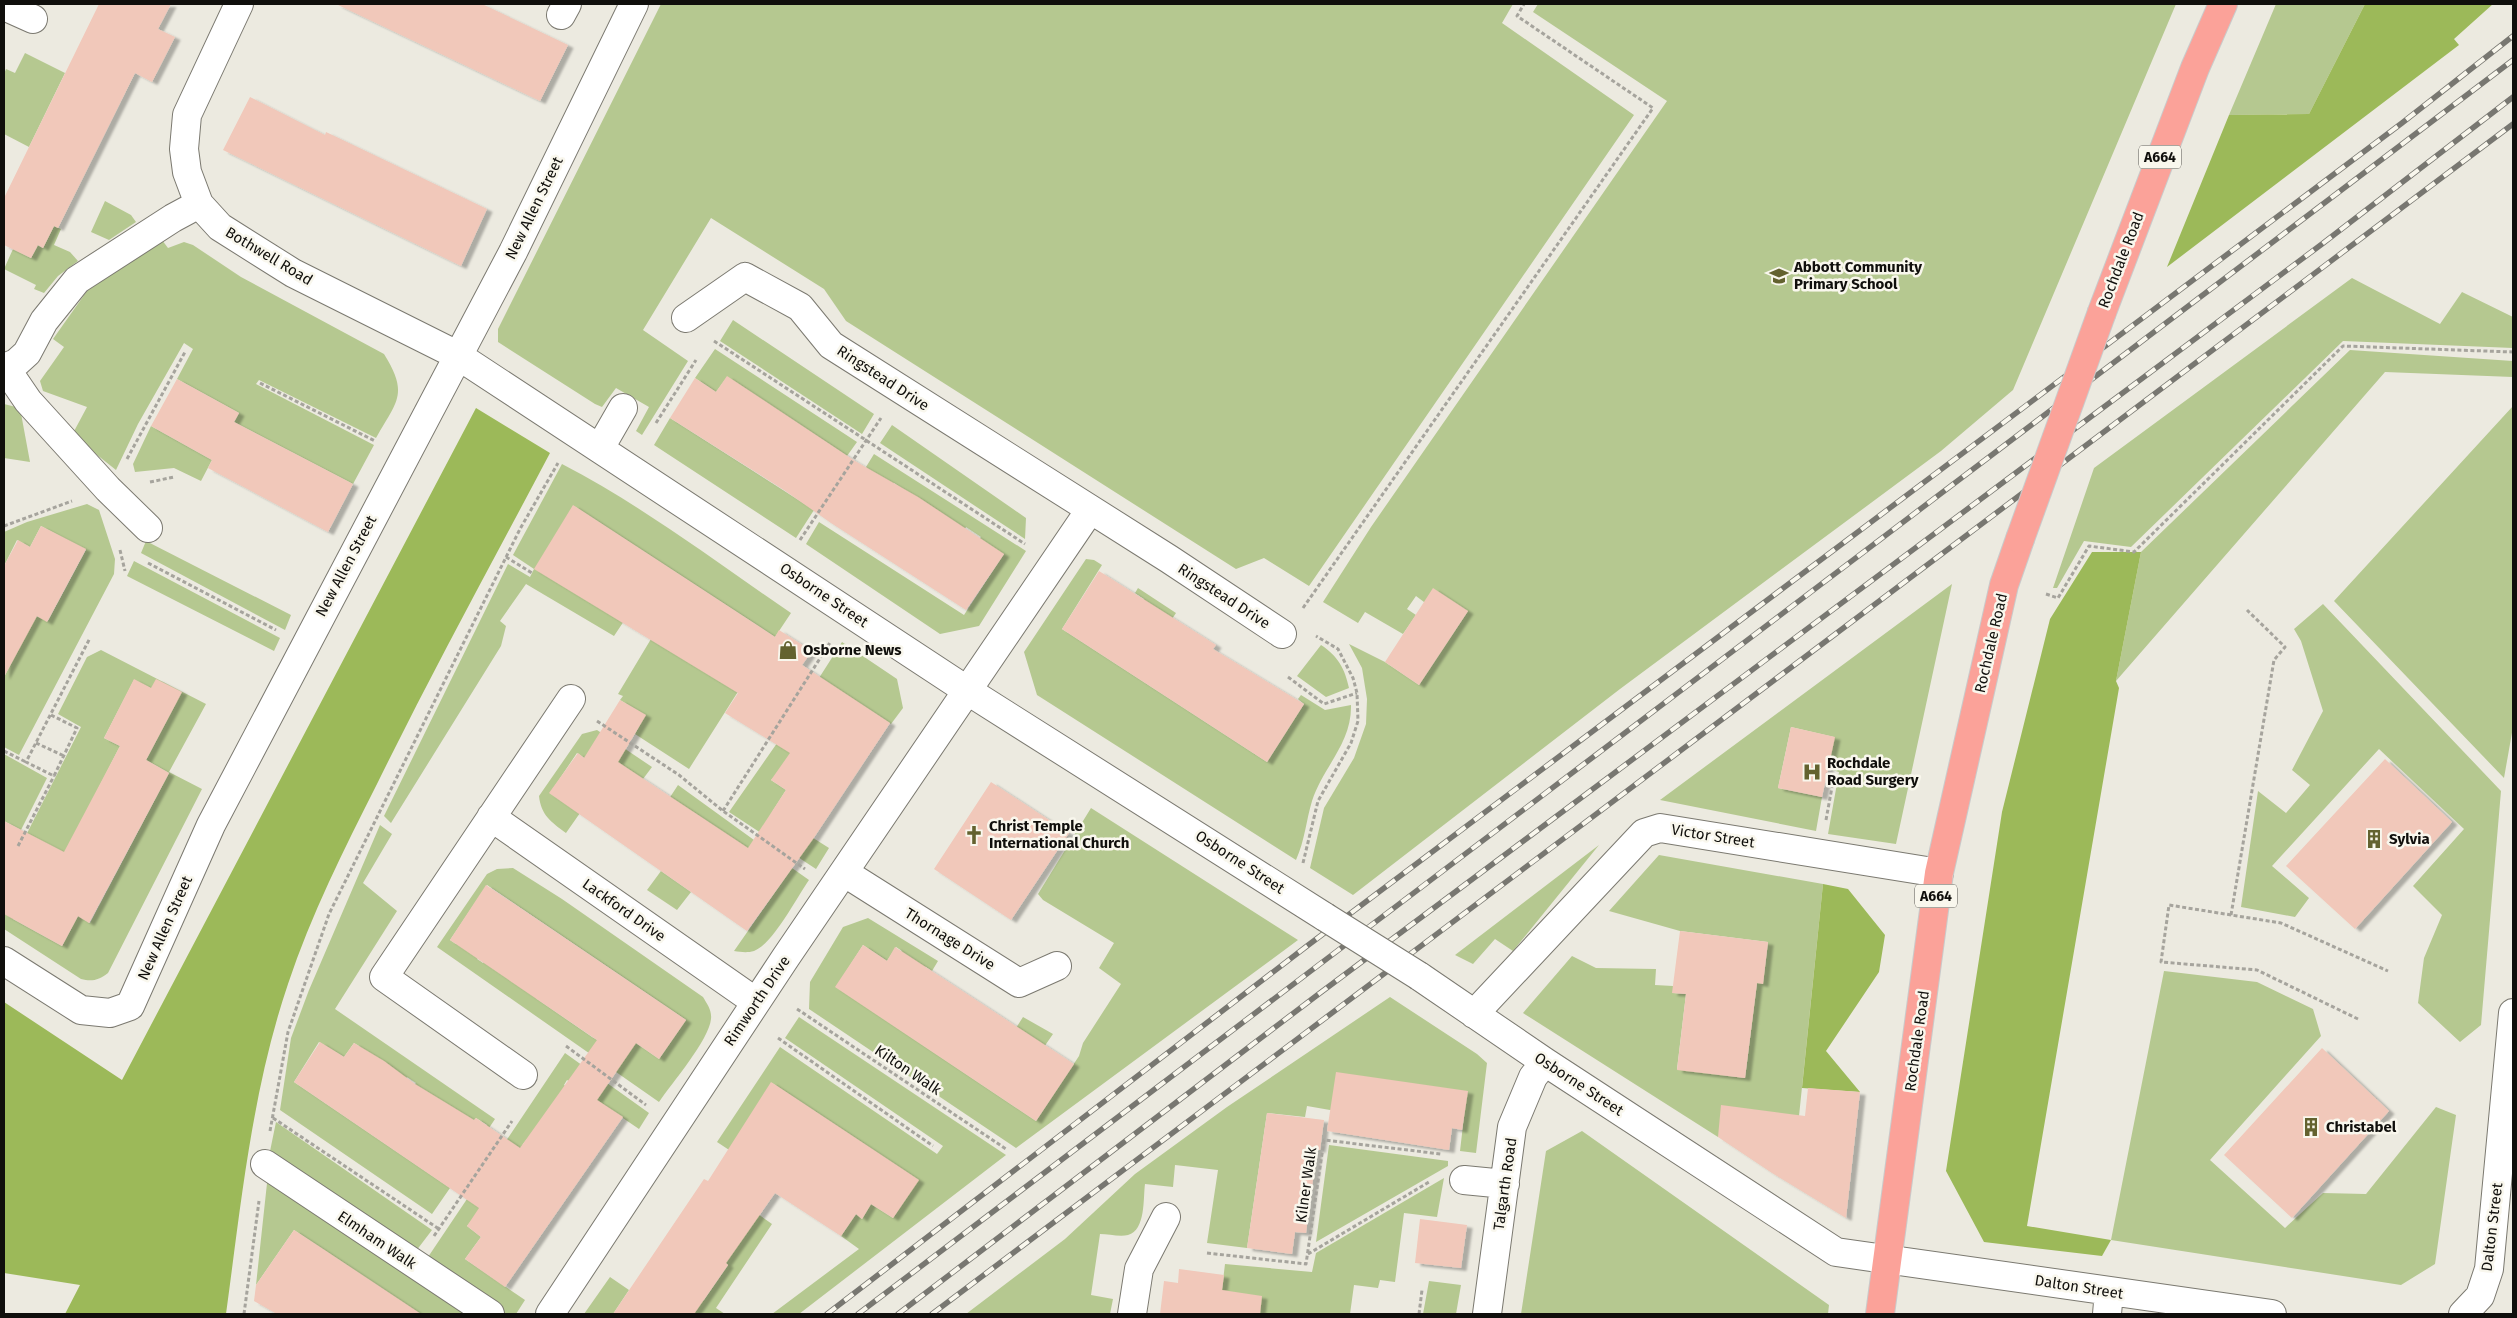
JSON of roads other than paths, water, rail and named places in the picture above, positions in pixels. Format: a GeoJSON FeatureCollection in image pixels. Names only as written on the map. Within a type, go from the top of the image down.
{"type":"FeatureCollection","features":[{"type":"Feature","properties":{"kind":"highway","name":"Rochdale Road"},"geometry":{"type":"LineString","coordinates":[[1880,1314],[1940,873],[2004,585],[2102,312],[2191,77],[2223,4]]}},
{"type":"Feature","properties":{"kind":"street","name":"Bothwell Road"},"geometry":{"type":"LineString","coordinates":[[239,4],[187,115],[184,149],[187,172],[199,204],[220,227],[293,273],[457,355]]}},
{"type":"Feature","properties":{"kind":"street","name":"New Allen Street"},"geometry":{"type":"LineString","coordinates":[[4,961],[81,1010],[110,1013],[130,1006],[211,825],[457,355],[513,252],[634,4]]}},
{"type":"Feature","properties":{"kind":"street"},"geometry":{"type":"LineString","coordinates":[[4,6],[33,19]]}},
{"type":"Feature","properties":{"kind":"street"},"geometry":{"type":"LineString","coordinates":[[148,528],[108,489],[28,401],[8,374],[27,353],[44,321],[76,280],[173,218],[199,204]]}},
{"type":"Feature","properties":{"kind":"street","name":"Ringstead Drive"},"geometry":{"type":"LineString","coordinates":[[686,318],[745,277],[800,307],[830,345],[1282,634]]}},
{"type":"Feature","properties":{"kind":"street","name":"Osborne Street"},"geometry":{"type":"LineString","coordinates":[[457,355],[968,690],[1419,976],[1544,1062],[1836,1252],[1887,1260]]}},
{"type":"Feature","properties":{"kind":"street"},"geometry":{"type":"LineString","coordinates":[[600,448],[623,408]]}},
{"type":"Feature","properties":{"kind":"street"},"geometry":{"type":"LineString","coordinates":[[968,690],[1090,510]]}},
{"type":"Feature","properties":{"kind":"street","name":"Rimworth Drive"},"geometry":{"type":"LineString","coordinates":[[550,1314],[756,1002],[968,690]]}},
{"type":"Feature","properties":{"kind":"street"},"geometry":{"type":"LineString","coordinates":[[523,1075],[384,977],[565,708]]}},
{"type":"Feature","properties":{"kind":"street","name":"Lackford Drive"},"geometry":{"type":"LineString","coordinates":[[491,817],[756,1002]]}},
{"type":"Feature","properties":{"kind":"street","name":"Victor Street"},"geometry":{"type":"LineString","coordinates":[[1474,1014],[1644,832],[1660,828],[1940,873]]}},
{"type":"Feature","properties":{"kind":"street","name":"Thornage Drive"},"geometry":{"type":"LineString","coordinates":[[845,873],[1019,982],[1057,966]]}},
{"type":"Feature","properties":{"kind":"street","name":"Dalton Street"},"geometry":{"type":"LineString","coordinates":[[2463,1314],[2480,1296],[2489,1269],[2513,1013]]}},
{"type":"Feature","properties":{"kind":"street","name":"Talgarth Road"},"geometry":{"type":"LineString","coordinates":[[1487,1314],[1512,1127],[1532,1077],[1544,1062]]}},
{"type":"Feature","properties":{"kind":"street","name":"Elmham Walk"},"geometry":{"type":"LineString","coordinates":[[265,1164],[490,1314]]}},
{"type":"Feature","properties":{"kind":"street"},"geometry":{"type":"LineString","coordinates":[[1464,1180],[1505,1184]]}},
{"type":"Feature","properties":{"kind":"street"},"geometry":{"type":"LineString","coordinates":[[1132,1314],[1139,1269],[1166,1218]]}},
{"type":"Feature","properties":{"kind":"street","name":"Dalton Street"},"geometry":{"type":"LineString","coordinates":[[1887,1260],[2108,1303],[2272,1314]]}},
{"type":"Feature","properties":{"kind":"railway"},"geometry":{"type":"LineString","coordinates":[[827,1314],[1307,946],[2402,123],[2513,36]]}},
{"type":"Feature","properties":{"kind":"railway"},"geometry":{"type":"LineString","coordinates":[[858,1314],[2513,60]]}},
{"type":"Feature","properties":{"kind":"railway"},"geometry":{"type":"LineString","coordinates":[[898,1314],[1320,993],[2322,244],[2513,97]]}},
{"type":"Feature","properties":{"kind":"railway"},"geometry":{"type":"LineString","coordinates":[[932,1314],[2513,124]]}},
{"type":"Feature","properties":{"kind":"place","name":"Abbott Community Primary School"},"geometry":{"type":"Point","coordinates":[1779,276]}},
{"type":"Feature","properties":{"kind":"place","name":"Osborne News"},"geometry":{"type":"Point","coordinates":[788,650]}},
{"type":"Feature","properties":{"kind":"place","name":"Rochdale Road Surgery"},"geometry":{"type":"Point","coordinates":[1812,772]}},
{"type":"Feature","properties":{"kind":"place","name":"Christ Temple International Church"},"geometry":{"type":"Point","coordinates":[974,835]}},
{"type":"Feature","properties":{"kind":"place","name":"Sylvia"},"geometry":{"type":"Point","coordinates":[2374,839]}},
{"type":"Feature","properties":{"kind":"place","name":"Christabel"},"geometry":{"type":"Point","coordinates":[2311,1127]}}]}
